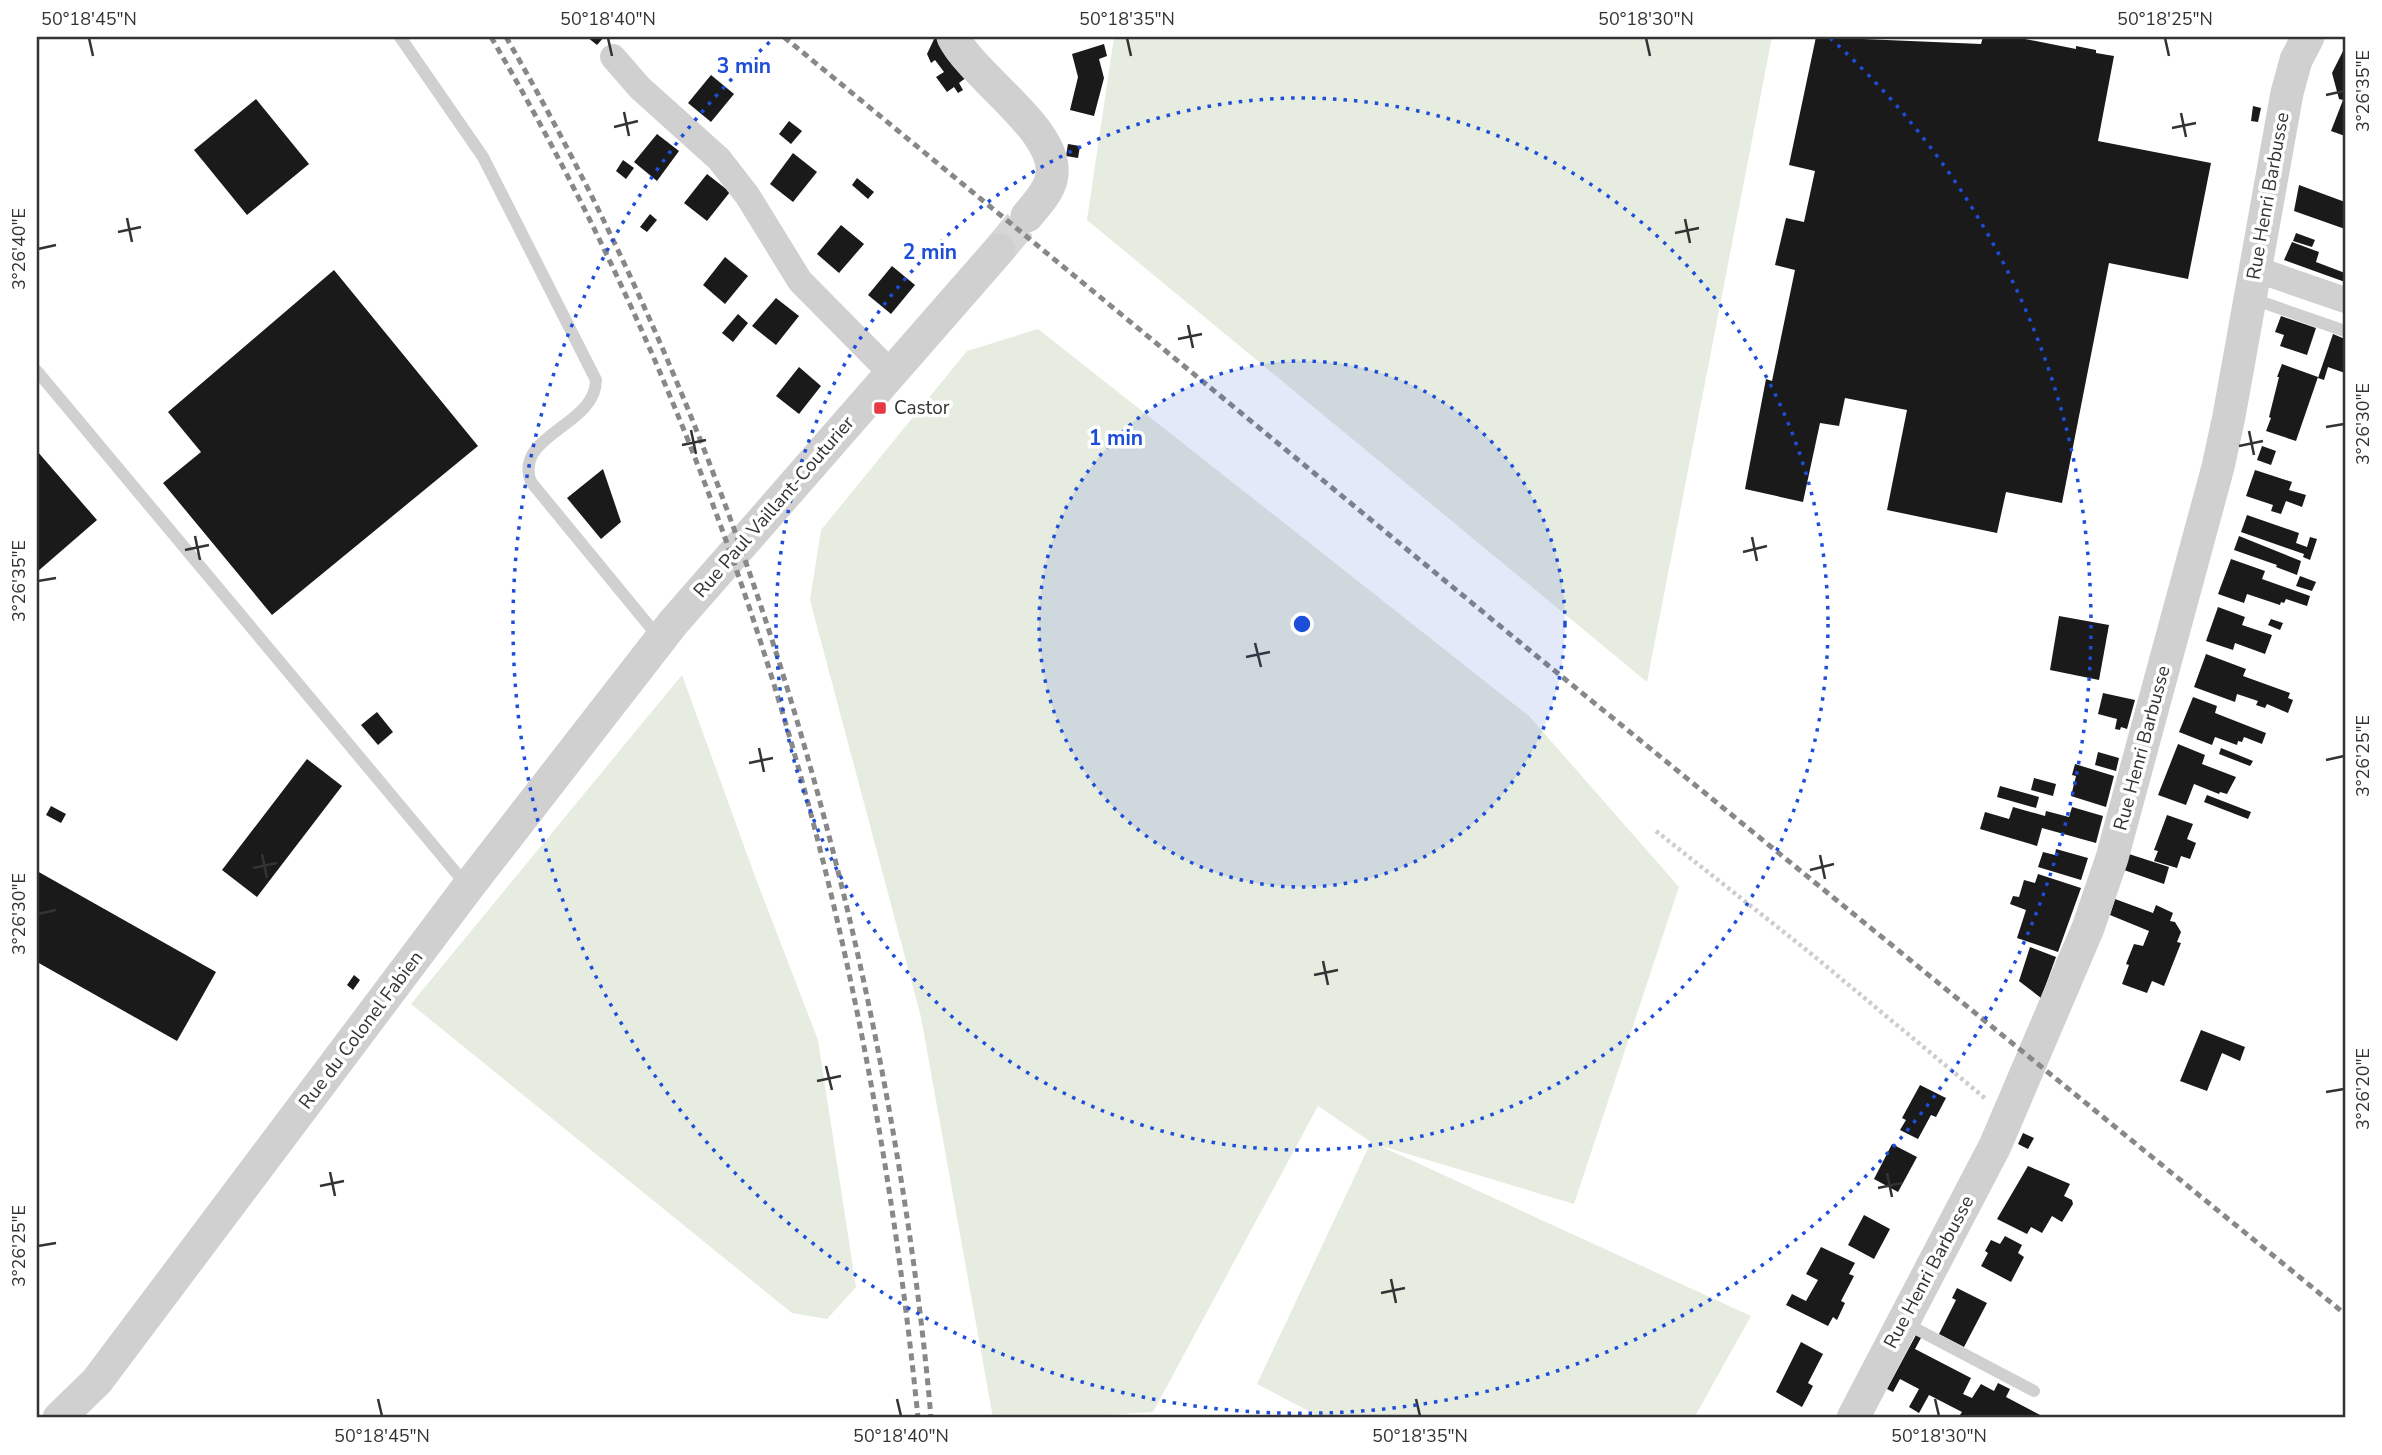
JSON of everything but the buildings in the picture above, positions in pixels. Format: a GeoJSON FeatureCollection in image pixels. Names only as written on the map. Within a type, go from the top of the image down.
{"type":"FeatureCollection","features":[{"type":"Feature","properties":{"kind":"street"},"geometry":{"type":"LineString","coordinates":[[953,37],[969,61],[1033,127],[1048,148],[1053,169],[1052,179],[1044,195],[1027,216]]}},
{"type":"Feature","properties":{"kind":"street","name":"Rue Henri Barbusse"},"geometry":{"type":"LineString","coordinates":[[1853,1418],[2008,1117],[2088,928],[2112,858],[2218,467],[2287,93],[2295,60],[2304,39]]}},
{"type":"Feature","properties":{"kind":"street"},"geometry":{"type":"LineString","coordinates":[[613,57],[640,88],[719,159],[747,195],[800,281],[892,373]]}},
{"type":"Feature","properties":{"kind":"street","name":"Rue Paul Vaillant-Couturier"},"geometry":{"type":"LineString","coordinates":[[660,639],[732,553],[999,250]]}},
{"type":"Feature","properties":{"kind":"street"},"geometry":{"type":"LineString","coordinates":[[2252,284],[2345,300]]}},
{"type":"Feature","properties":{"kind":"street","name":"Rue du Colonel Fabien"},"geometry":{"type":"LineString","coordinates":[[59,1418],[97,1381],[468,887],[660,639]]}},
{"type":"Feature","properties":{"kind":"lane"},"geometry":{"type":"LineString","coordinates":[[400,37],[483,157],[596,380],[594,394],[587,407],[533,452],[527,469],[531,482],[660,639]]}},
{"type":"Feature","properties":{"kind":"lane"},"geometry":{"type":"LineString","coordinates":[[2252,284],[2345,331]]}},
{"type":"Feature","properties":{"kind":"lane"},"geometry":{"type":"LineString","coordinates":[[37,371],[468,887]]}},
{"type":"Feature","properties":{"kind":"lane"},"geometry":{"type":"LineString","coordinates":[[1903,1322],[2034,1391]]}},
{"type":"Feature","properties":{"kind":"path"},"geometry":{"type":"LineString","coordinates":[[1656,831],[1809,952],[2008,1117]]}},
{"type":"Feature","properties":{"kind":"shaded area"},"geometry":{"type":"Polygon","coordinates":[[[1114,37],[1772,37],[1647,682],[1087,220],[1114,37]]]}},
{"type":"Feature","properties":{"kind":"shaded area"},"geometry":{"type":"Polygon","coordinates":[[[1038,329],[1529,716],[1679,887],[1574,1204],[1378,1145],[1751,1316],[1694,1418],[1322,1418],[1257,1384],[1371,1142],[1318,1106],[1153,1412],[1060,1418],[993,1418],[921,1017],[810,600],[821,530],[967,351],[1038,329]]]}},
{"type":"Feature","properties":{"kind":"shaded area"},"geometry":{"type":"Polygon","coordinates":[[[682,675],[818,1040],[856,1287],[827,1319],[792,1313],[411,1004],[682,675]]]}},
{"type":"Feature","properties":{"kind":"tunnel"},"geometry":{"type":"LineString","coordinates":[[999,250],[1027,216]]}},
{"type":"Feature","properties":{"kind":"railway"},"geometry":{"type":"LineString","coordinates":[[491,37],[579,199],[656,364],[723,532],[780,704],[827,878],[866,1056],[896,1236],[918,1418]]}},
{"type":"Feature","properties":{"kind":"railway"},"geometry":{"type":"LineString","coordinates":[[506,37],[570,154],[629,274],[683,396],[731,521],[774,647],[813,775],[846,904],[875,1035],[908,1226],[931,1418]]}},
{"type":"Feature","properties":{"kind":"railway"},"geometry":{"type":"LineString","coordinates":[[784,37],[1528,649],[2345,1314]]}},
{"type":"Feature","properties":{"kind":"place","name":"Castor"},"geometry":{"type":"Point","coordinates":[880,408]}}]}
